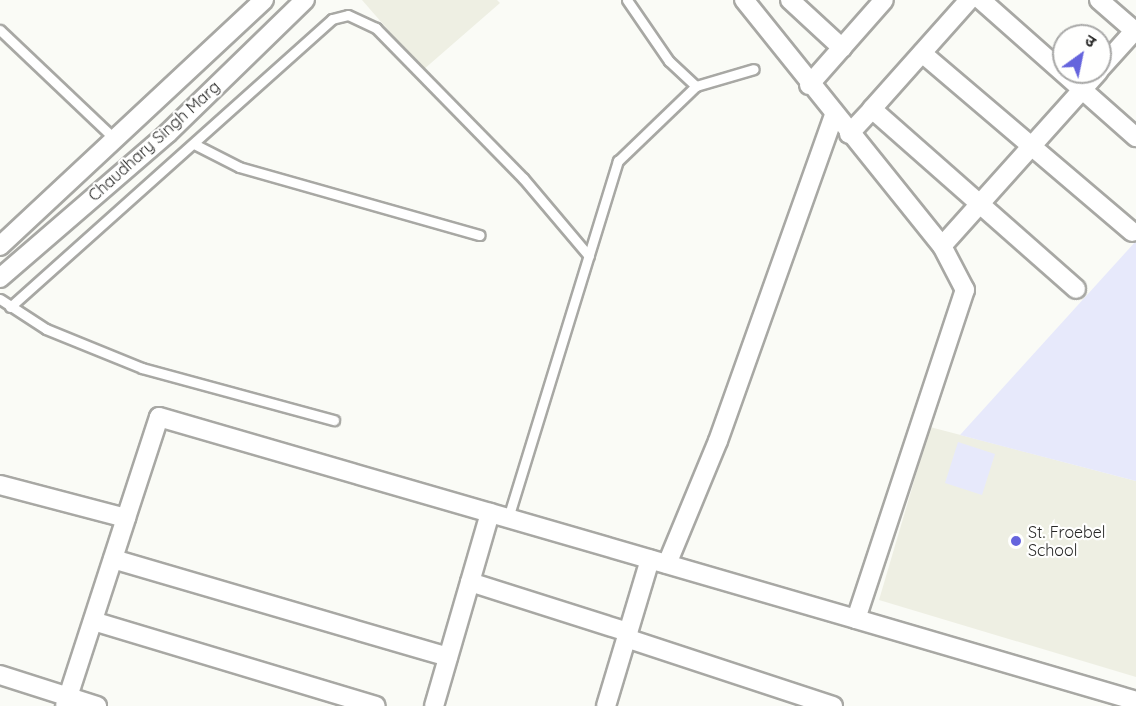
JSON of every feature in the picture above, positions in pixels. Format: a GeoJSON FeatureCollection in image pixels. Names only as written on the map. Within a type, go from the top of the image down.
{"type":"FeatureCollection","features":[{"type":"Feature","properties":{"kind":"street","name":"Chaudhary Singh Marg"},"geometry":{"type":"LineString","coordinates":[[0,246],[264,0]]}},
{"type":"Feature","properties":{"kind":"street","name":"Chaudhary Singh Marg"},"geometry":{"type":"LineString","coordinates":[[0,278],[168,133],[305,0]]}},
{"type":"Feature","properties":{"kind":"street"},"geometry":{"type":"LineString","coordinates":[[744,0],[809,85],[942,246],[965,290],[964,304],[856,619]]}},
{"type":"Feature","properties":{"kind":"street"},"geometry":{"type":"LineString","coordinates":[[790,0],[842,48]]}},
{"type":"Feature","properties":{"kind":"street"},"geometry":{"type":"LineString","coordinates":[[849,134],[969,0]]}},
{"type":"Feature","properties":{"kind":"street"},"geometry":{"type":"LineString","coordinates":[[981,0],[1136,137]]}},
{"type":"Feature","properties":{"kind":"street"},"geometry":{"type":"LineString","coordinates":[[1099,0],[1135,31],[1112,57]]}},
{"type":"Feature","properties":{"kind":"street"},"geometry":{"type":"LineString","coordinates":[[809,85],[842,48],[874,3]]}},
{"type":"Feature","properties":{"kind":"street"},"geometry":{"type":"LineString","coordinates":[[922,53],[1030,148],[1132,232]]}},
{"type":"Feature","properties":{"kind":"street"},"geometry":{"type":"LineString","coordinates":[[942,246],[1087,84]]}},
{"type":"Feature","properties":{"kind":"street"},"geometry":{"type":"LineString","coordinates":[[872,109],[1076,289]]}},
{"type":"Feature","properties":{"kind":"street"},"geometry":{"type":"LineString","coordinates":[[606,706],[627,635],[658,562],[718,441],[834,115]]}},
{"type":"Feature","properties":{"kind":"street"},"geometry":{"type":"LineString","coordinates":[[66,702],[159,417],[1136,701]]}},
{"type":"Feature","properties":{"kind":"street"},"geometry":{"type":"LineString","coordinates":[[0,484],[126,518]]}},
{"type":"Feature","properties":{"kind":"street"},"geometry":{"type":"LineString","coordinates":[[434,706],[490,513]]}},
{"type":"Feature","properties":{"kind":"street"},"geometry":{"type":"LineString","coordinates":[[113,559],[448,657]]}},
{"type":"Feature","properties":{"kind":"street"},"geometry":{"type":"LineString","coordinates":[[470,582],[833,706]]}},
{"type":"Feature","properties":{"kind":"street"},"geometry":{"type":"LineString","coordinates":[[93,621],[376,706]]}},
{"type":"Feature","properties":{"kind":"street"},"geometry":{"type":"LineString","coordinates":[[0,675],[66,702],[97,706]]}},
{"type":"Feature","properties":{"kind":"lane"},"geometry":{"type":"LineString","coordinates":[[627,0],[669,61],[696,86]]}},
{"type":"Feature","properties":{"kind":"lane"},"geometry":{"type":"LineString","coordinates":[[10,307],[196,145],[332,19],[348,15],[376,28],[393,45],[523,178],[589,256]]}},
{"type":"Feature","properties":{"kind":"lane"},"geometry":{"type":"LineString","coordinates":[[0,30],[114,138]]}},
{"type":"Feature","properties":{"kind":"lane"},"geometry":{"type":"LineString","coordinates":[[508,518],[618,161],[696,86],[754,69]]}},
{"type":"Feature","properties":{"kind":"lane"},"geometry":{"type":"LineString","coordinates":[[196,145],[239,167],[480,235]]}},
{"type":"Feature","properties":{"kind":"lane"},"geometry":{"type":"LineString","coordinates":[[0,299],[10,307],[142,368],[334,420]]}},
{"type":"Feature","properties":{"kind":"shaded area"},"geometry":{"type":"Polygon","coordinates":[[[362,0],[497,0],[500,3],[423,70],[362,0]]]}},
{"type":"Feature","properties":{"kind":"shaded area"},"geometry":{"type":"Polygon","coordinates":[[[1136,241],[1136,481],[960,435],[1136,241]]]}},
{"type":"Feature","properties":{"kind":"shaded area","name":"St. Froebel School"},"geometry":{"type":"Polygon","coordinates":[[[930,427],[1136,481],[1136,677],[879,600],[930,427]]]}},
{"type":"Feature","properties":{"kind":"shaded area"},"geometry":{"type":"Polygon","coordinates":[[[958,442],[995,454],[982,495],[945,483],[958,442]]]}},
{"type":"Feature","properties":{"kind":"place","name":"St. Froebel School"},"geometry":{"type":"Point","coordinates":[1016,541]}}]}
